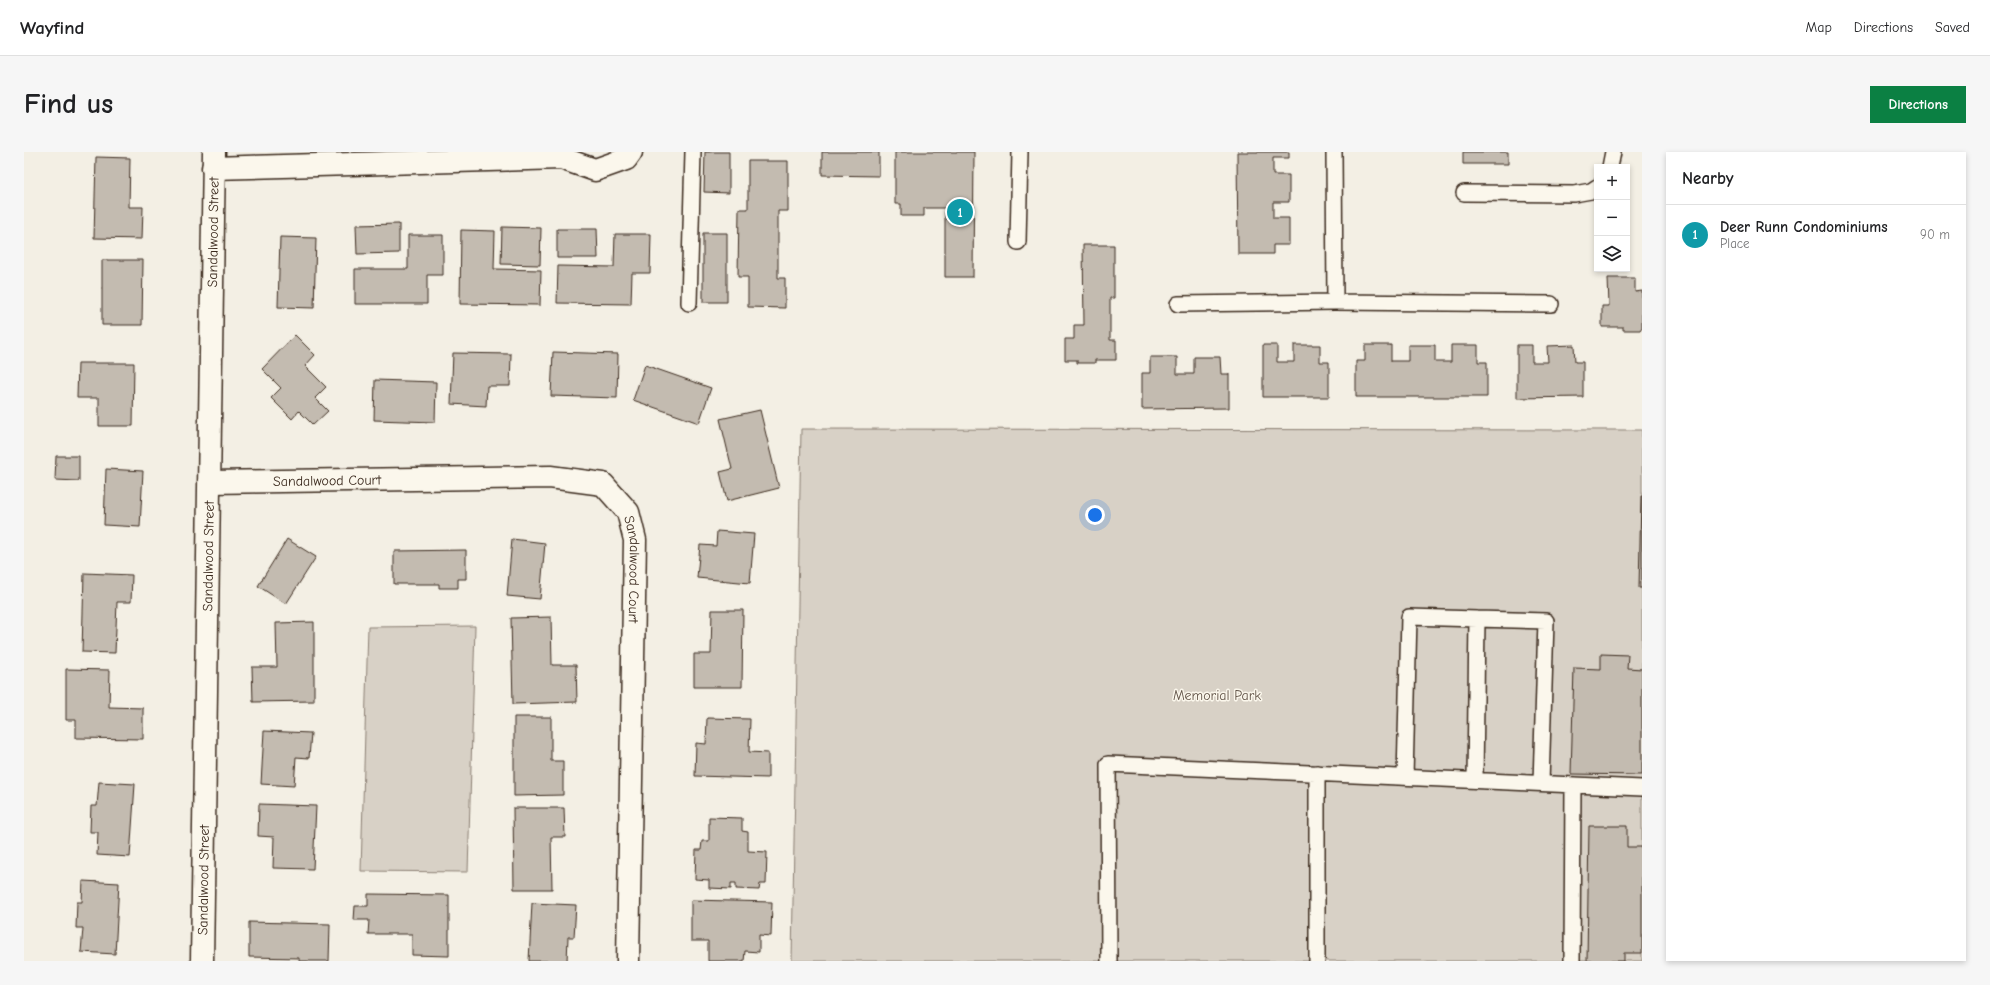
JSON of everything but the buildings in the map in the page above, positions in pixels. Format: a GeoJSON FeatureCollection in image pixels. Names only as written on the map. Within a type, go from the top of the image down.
{"type":"FeatureCollection","features":[{"type":"Feature","properties":{"kind":"street"},"geometry":{"type":"LineString","coordinates":[[214,160],[559,155],[595,170],[626,159],[630,152]]}},
{"type":"Feature","properties":{"kind":"street","name":"Sandalwood Street"},"geometry":{"type":"LineString","coordinates":[[202,961],[214,160]]}},
{"type":"Feature","properties":{"kind":"street","name":"Sandalwood Court"},"geometry":{"type":"LineString","coordinates":[[210,482],[550,477],[603,484],[628,512],[635,540],[628,961]]}},
{"type":"Feature","properties":{"kind":"lane"},"geometry":{"type":"LineString","coordinates":[[689,302],[692,152]]}},
{"type":"Feature","properties":{"kind":"lane"},"geometry":{"type":"LineString","coordinates":[[1018,242],[1020,152]]}},
{"type":"Feature","properties":{"kind":"lane"},"geometry":{"type":"LineString","coordinates":[[1334,152],[1335,302]]}},
{"type":"Feature","properties":{"kind":"lane"},"geometry":{"type":"LineString","coordinates":[[1611,164],[1613,152]]}},
{"type":"Feature","properties":{"kind":"lane"},"geometry":{"type":"LineString","coordinates":[[1464,193],[1574,194],[1591,191],[1594,189]]}},
{"type":"Feature","properties":{"kind":"lane"},"geometry":{"type":"LineString","coordinates":[[1178,304],[1335,302],[1551,304]]}},
{"type":"Feature","properties":{"kind":"lane"},"geometry":{"type":"LineString","coordinates":[[1405,777],[1409,617],[1546,621],[1541,783]]}},
{"type":"Feature","properties":{"kind":"lane"},"geometry":{"type":"LineString","coordinates":[[1475,780],[1477,619]]}},
{"type":"Feature","properties":{"kind":"lane"},"geometry":{"type":"LineString","coordinates":[[1109,961],[1108,764],[1642,788]]}},
{"type":"Feature","properties":{"kind":"lane"},"geometry":{"type":"LineString","coordinates":[[1317,773],[1317,961]]}},
{"type":"Feature","properties":{"kind":"lane"},"geometry":{"type":"LineString","coordinates":[[1572,961],[1573,785]]}},
{"type":"Feature","properties":{"kind":"green space","name":"Memorial Park"},"geometry":{"type":"Polygon","coordinates":[[[801,429],[1642,430],[1642,961],[792,961],[801,429]]]}},
{"type":"Feature","properties":{"kind":"green space"},"geometry":{"type":"Polygon","coordinates":[[[475,626],[468,872],[361,871],[368,627],[475,626]]]}},
{"type":"Feature","properties":{"kind":"place","name":"Deer Runn Condominiums"},"geometry":{"type":"Point","coordinates":[960,212]}}]}
